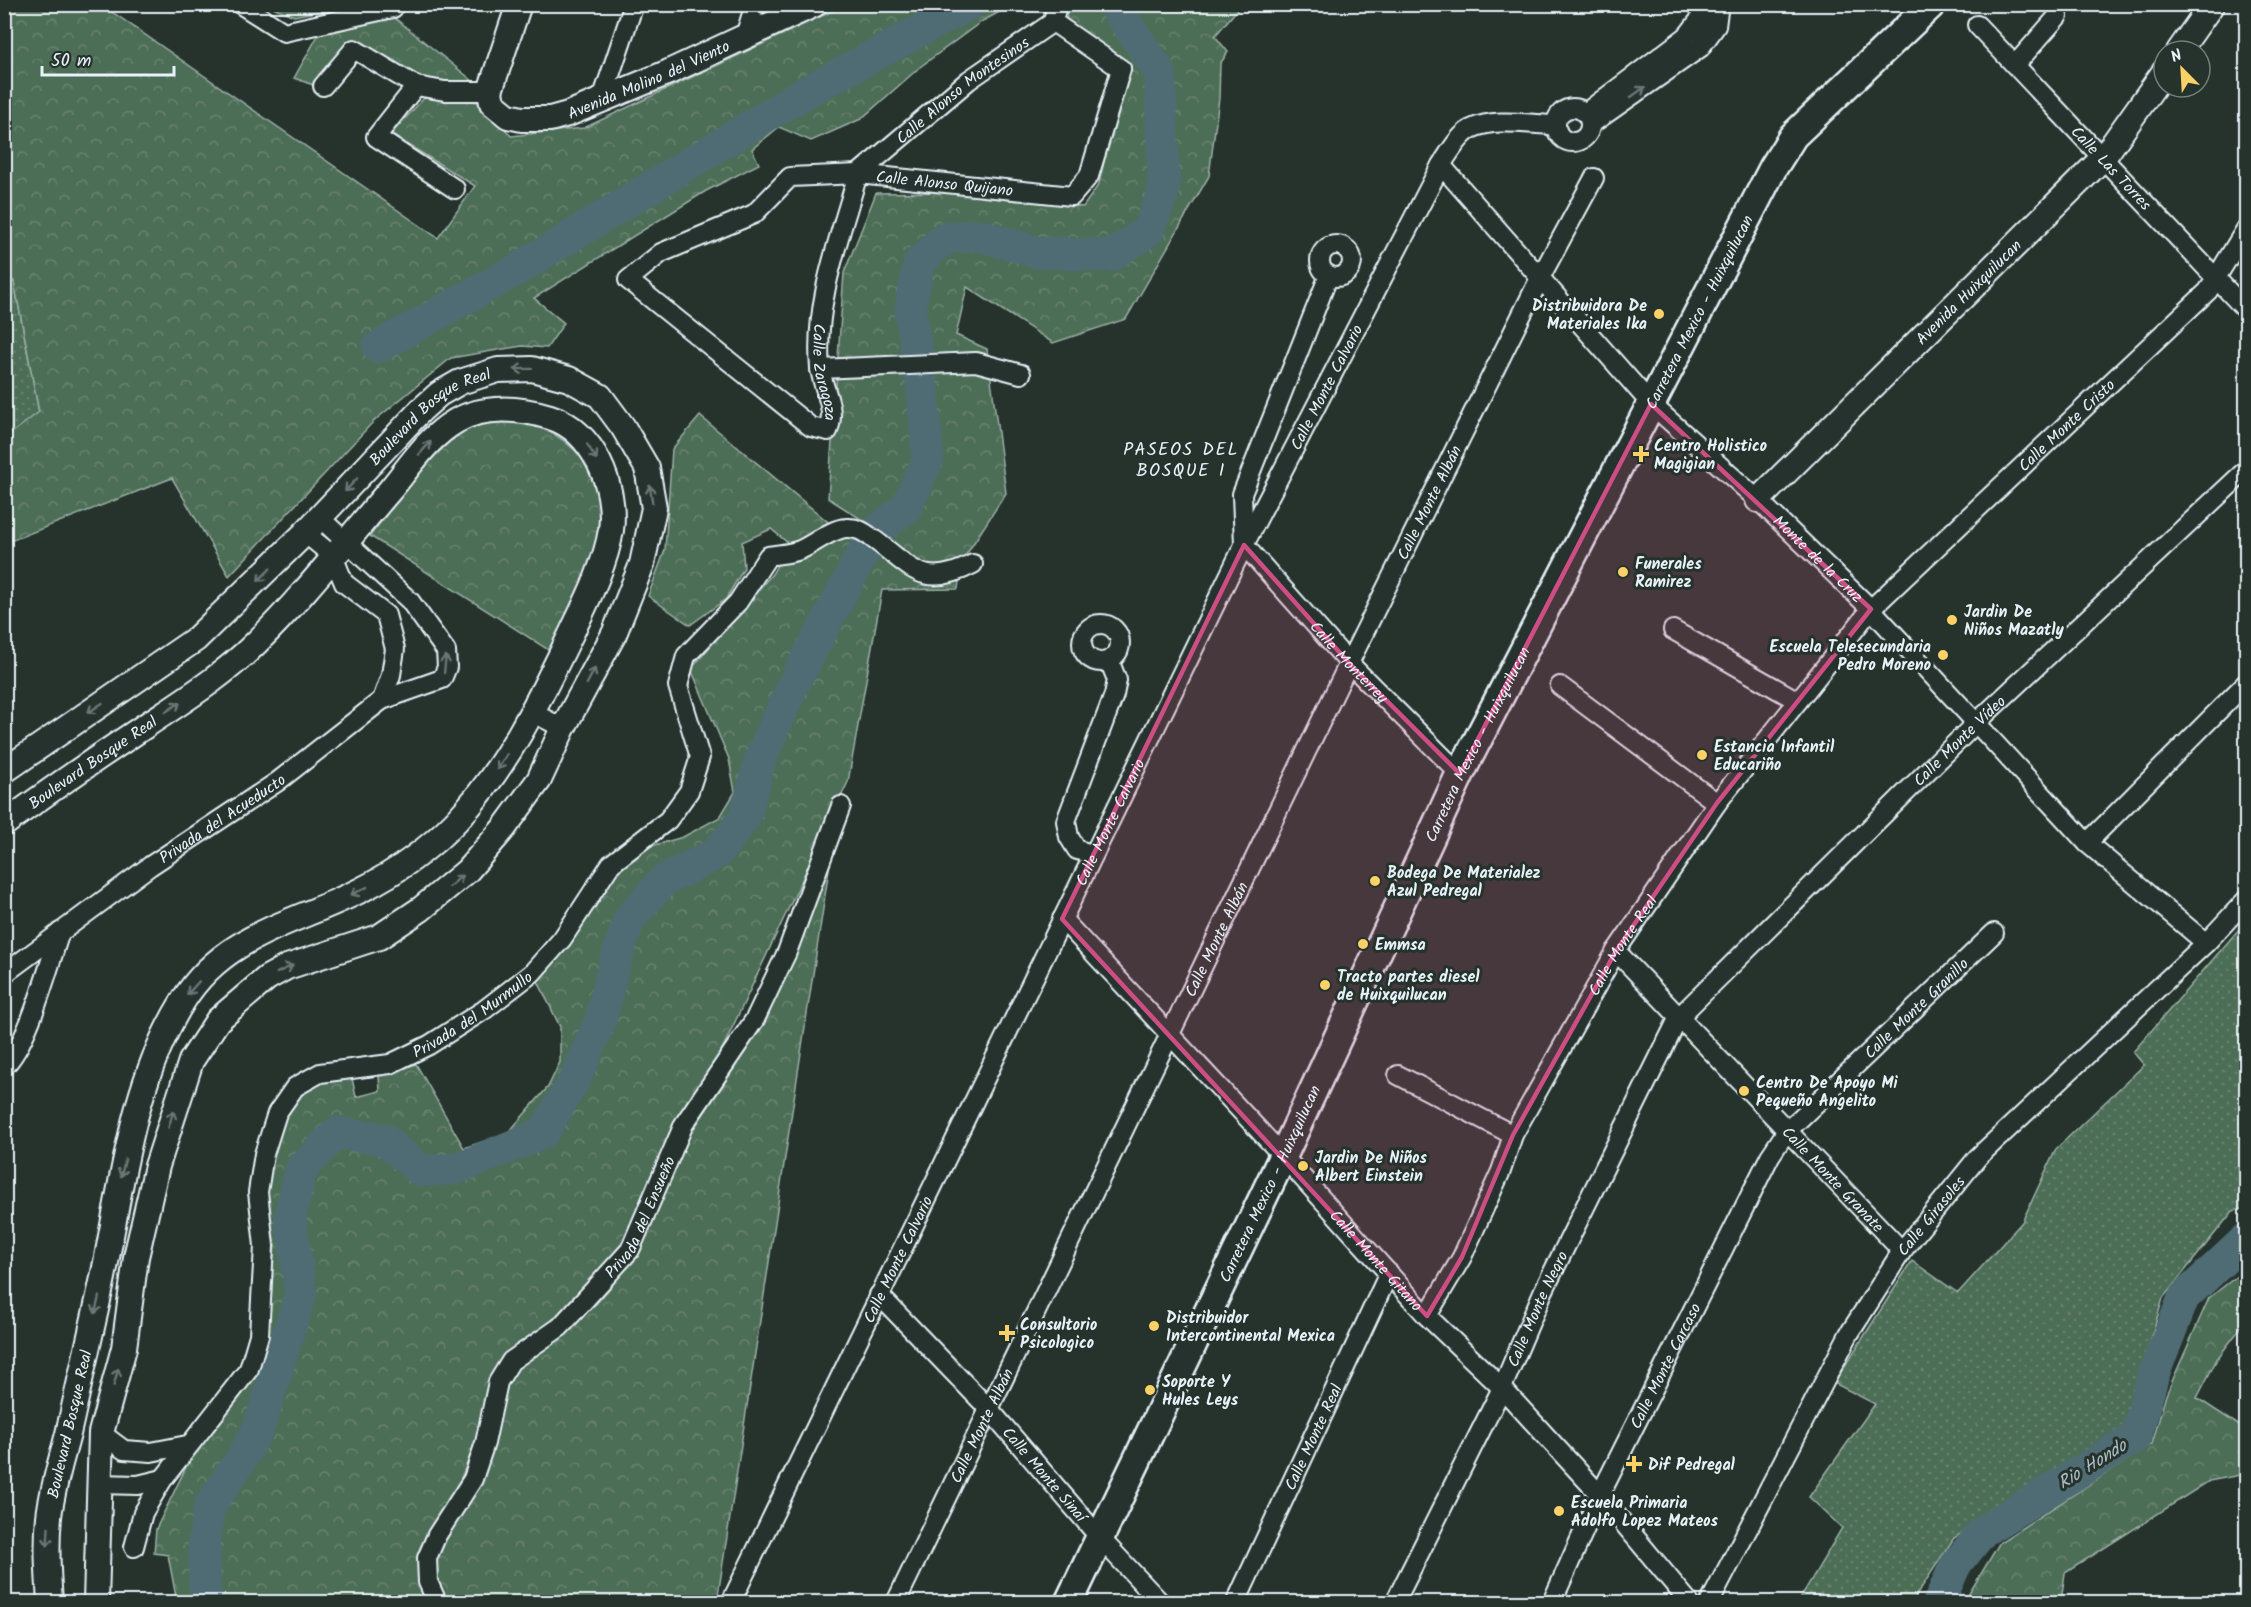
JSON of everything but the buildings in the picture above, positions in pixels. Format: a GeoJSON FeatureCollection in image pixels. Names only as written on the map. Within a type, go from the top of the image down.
{"type":"FeatureCollection","features":[{"type":"Feature","properties":{"kind":"main road","name":"Carretera Mexico - Huixquilucan"},"geometry":{"type":"LineString","coordinates":[[1069,1602],[1282,1156],[1460,774],[1773,168],[1793,136],[1932,4]]}},
{"type":"Feature","properties":{"kind":"street"},"geometry":{"type":"LineString","coordinates":[[240,4],[284,32],[394,7]]}},
{"type":"Feature","properties":{"kind":"street"},"geometry":{"type":"LineString","coordinates":[[323,86],[354,50],[416,86],[445,91],[490,91],[519,4]]}},
{"type":"Feature","properties":{"kind":"street"},"geometry":{"type":"LineString","coordinates":[[600,102],[634,4]]}},
{"type":"Feature","properties":{"kind":"street"},"geometry":{"type":"LineString","coordinates":[[745,36],[755,4]]}},
{"type":"Feature","properties":{"kind":"street","name":"Avenida Molino del Viento"},"geometry":{"type":"LineString","coordinates":[[490,91],[492,103],[508,116],[529,120],[550,119],[600,102],[815,4]]}},
{"type":"Feature","properties":{"kind":"street"},"geometry":{"type":"LineString","coordinates":[[1588,119],[1574,108],[1561,113],[1556,125],[1561,137],[1573,142],[1585,137],[1588,119],[1687,36],[1700,19],[1702,4]]}},
{"type":"Feature","properties":{"kind":"street"},"geometry":{"type":"LineString","coordinates":[[1588,119],[1700,48],[1716,26],[1719,4]]}},
{"type":"Feature","properties":{"kind":"street"},"geometry":{"type":"LineString","coordinates":[[2187,39],[2212,4]]}},
{"type":"Feature","properties":{"kind":"street","name":"Calle Alonso Montesinos"},"geometry":{"type":"LineString","coordinates":[[858,174],[969,80],[1055,13]]}},
{"type":"Feature","properties":{"kind":"street","name":"Calle Alonso Quijano"},"geometry":{"type":"LineString","coordinates":[[628,280],[661,253],[754,214],[790,177],[858,174],[1072,196],[1089,176],[1121,69],[1055,13]]}},
{"type":"Feature","properties":{"kind":"street"},"geometry":{"type":"LineString","coordinates":[[2015,65],[2058,16]]}},
{"type":"Feature","properties":{"kind":"street","name":"Calle Las Torres"},"geometry":{"type":"LineString","coordinates":[[1977,25],[2247,310]]}},
{"type":"Feature","properties":{"kind":"street"},"geometry":{"type":"LineString","coordinates":[[416,86],[376,137],[455,189]]}},
{"type":"Feature","properties":{"kind":"street","name":"Avenida Huixquilucan"},"geometry":{"type":"LineString","coordinates":[[1758,500],[2103,158],[2152,89]]}},
{"type":"Feature","properties":{"kind":"street","name":"Calle Monte Calvario"},"geometry":{"type":"LineString","coordinates":[[731,1602],[1244,545],[1441,165],[1462,136],[1471,129],[1492,124],[1556,125]]}},
{"type":"Feature","properties":{"kind":"street","name":"Monte de la Cruz"},"geometry":{"type":"LineString","coordinates":[[1441,165],[1541,276],[1651,404],[1758,500],[1871,609],[2087,843],[2206,943]]}},
{"type":"Feature","properties":{"kind":"street","name":"Calle Zaragoza"},"geometry":{"type":"LineString","coordinates":[[628,280],[811,427],[828,430],[832,412],[820,369],[822,300],[858,174]]}},
{"type":"Feature","properties":{"kind":"street","name":"Calle Monte Albán"},"geometry":{"type":"LineString","coordinates":[[896,1602],[1349,663],[1541,276],[1594,178]]}},
{"type":"Feature","properties":{"kind":"street","name":"Calle Monte Cristo"},"geometry":{"type":"LineString","coordinates":[[1871,609],[2200,299],[2247,229]]}},
{"type":"Feature","properties":{"kind":"street"},"geometry":{"type":"LineString","coordinates":[[1244,545],[1242,494],[1329,275]]}},
{"type":"Feature","properties":{"kind":"street"},"geometry":{"type":"LineString","coordinates":[[820,369],[976,362],[1021,374]]}},
{"type":"Feature","properties":{"kind":"street","name":"Boulevard Bosque Real"},"geometry":{"type":"LineString","coordinates":[[4,771],[196,639],[312,526],[421,410],[439,394],[460,382],[498,370],[532,369],[569,379],[600,396],[623,427],[647,468],[654,508],[642,564],[618,624],[563,728],[539,780],[504,828],[467,871],[421,909],[379,937],[287,967],[267,978],[218,1020],[190,1061],[174,1106],[136,1257],[124,1348],[101,1433],[96,1602]]}},
{"type":"Feature","properties":{"kind":"street","name":"Boulevard Bosque Real"},"geometry":{"type":"LineString","coordinates":[[4,824],[68,777],[223,673],[258,641],[429,442],[457,420],[489,409],[530,411],[561,420],[583,437],[598,461],[609,494],[611,530],[591,591],[533,713],[486,784],[459,817],[416,858],[361,890],[247,939],[225,955],[187,994],[144,1083],[118,1185],[109,1248],[49,1514],[47,1564],[50,1602]]}},
{"type":"Feature","properties":{"kind":"street","name":"Calle Monte Vídeo"},"geometry":{"type":"LineString","coordinates":[[1679,1017],[1976,723],[2247,470]]}},
{"type":"Feature","properties":{"kind":"street","name":"Privada del Acueducto"},"geometry":{"type":"LineString","coordinates":[[4,974],[150,866],[277,782],[382,700],[442,679],[447,667],[446,651],[410,601],[339,549],[312,526]]}},
{"type":"Feature","properties":{"kind":"street","name":"Privada del Murmullo"},"geometry":{"type":"LineString","coordinates":[[134,1547],[143,1513],[163,1479],[187,1445],[249,1369],[259,1335],[264,1246],[258,1192],[264,1154],[277,1113],[295,1087],[320,1072],[390,1064],[429,1045],[484,1010],[532,973],[562,939],[611,864],[668,820],[689,791],[700,757],[678,686],[686,656],[738,602],[768,556],[797,551],[845,528],[860,530],[877,541],[906,567],[936,578],[952,575],[973,564]]}},
{"type":"Feature","properties":{"kind":"street","name":"Calle Monterrey"},"geometry":{"type":"LineString","coordinates":[[1244,545],[1349,663],[1460,774]]}},
{"type":"Feature","properties":{"kind":"street","name":"Privada del Acueducto"},"geometry":{"type":"LineString","coordinates":[[339,549],[344,583],[386,615]]}},
{"type":"Feature","properties":{"kind":"street"},"geometry":{"type":"LineString","coordinates":[[382,700],[391,675],[395,649],[386,615],[410,601]]}},
{"type":"Feature","properties":{"kind":"street","name":"Calle Monte Real"},"geometry":{"type":"LineString","coordinates":[[1426,1316],[1462,1257],[1501,1171],[1513,1135],[1616,951],[1717,803],[1871,609]]}},
{"type":"Feature","properties":{"kind":"street"},"geometry":{"type":"LineString","coordinates":[[1673,630],[1798,701]]}},
{"type":"Feature","properties":{"kind":"street"},"geometry":{"type":"LineString","coordinates":[[1093,854],[1077,850],[1069,837],[1066,821],[1114,695],[1117,680],[1110,660]]}},
{"type":"Feature","properties":{"kind":"street"},"geometry":{"type":"LineString","coordinates":[[2087,843],[2247,683]]}},
{"type":"Feature","properties":{"kind":"street"},"geometry":{"type":"LineString","coordinates":[[1560,686],[1717,803]]}},
{"type":"Feature","properties":{"kind":"street"},"geometry":{"type":"LineString","coordinates":[[533,713],[563,728]]}},
{"type":"Feature","properties":{"kind":"street","name":"Privada del Ensueño"},"geometry":{"type":"LineString","coordinates":[[437,1602],[428,1582],[427,1558],[437,1535],[473,1479],[485,1443],[498,1382],[511,1361],[560,1327],[630,1250],[684,1125],[755,1018],[783,961],[841,806]]}},
{"type":"Feature","properties":{"kind":"street","name":"Calle Girasoles"},"geometry":{"type":"LineString","coordinates":[[1710,1602],[1849,1334],[1902,1251],[1978,1157],[2206,943],[2247,900]]}},
{"type":"Feature","properties":{"kind":"street","name":"Calle Monte Gitano"},"geometry":{"type":"LineString","coordinates":[[1062,919],[1282,1156],[1426,1316],[1502,1388],[1600,1495],[1689,1602]]}},
{"type":"Feature","properties":{"kind":"street"},"geometry":{"type":"LineString","coordinates":[[4,1066],[10,1061],[28,1023],[60,933]]}},
{"type":"Feature","properties":{"kind":"street","name":"Calle Monte Granillo"},"geometry":{"type":"LineString","coordinates":[[1786,1132],[1994,933]]}},
{"type":"Feature","properties":{"kind":"street","name":"Calle Monte Granate"},"geometry":{"type":"LineString","coordinates":[[1616,951],[1786,1132],[1902,1251]]}},
{"type":"Feature","properties":{"kind":"street","name":"Calle Monte Negro"},"geometry":{"type":"LineString","coordinates":[[1395,1602],[1502,1388],[1543,1292],[1679,1017]]}},
{"type":"Feature","properties":{"kind":"street"},"geometry":{"type":"LineString","coordinates":[[1398,1075],[1513,1135]]}},
{"type":"Feature","properties":{"kind":"street","name":"Calle Monte Carcaso"},"geometry":{"type":"LineString","coordinates":[[1552,1602],[1600,1495],[1732,1229],[1770,1156],[1786,1132]]}},
{"type":"Feature","properties":{"kind":"street"},"geometry":{"type":"LineString","coordinates":[[109,1248],[136,1257]]}},
{"type":"Feature","properties":{"kind":"street","name":"Calle Monte Real"},"geometry":{"type":"LineString","coordinates":[[1236,1602],[1389,1273]]}},
{"type":"Feature","properties":{"kind":"street","name":"Calle Monte Sinaí"},"geometry":{"type":"LineString","coordinates":[[879,1295],[990,1409],[1100,1538],[1160,1602]]}},
{"type":"Feature","properties":{"kind":"street"},"geometry":{"type":"LineString","coordinates":[[101,1433],[124,1450],[151,1452],[187,1445]]}},
{"type":"Feature","properties":{"kind":"street"},"geometry":{"type":"LineString","coordinates":[[99,1484],[138,1485],[163,1479]]}},
{"type":"Feature","properties":{"kind":"highlighted area"},"geometry":{"type":"Polygon","coordinates":[[[1651,404],[1871,609],[1717,803],[1616,951],[1513,1135],[1462,1257],[1427,1316],[1062,919],[1244,545],[1349,663],[1460,774],[1651,404]]]}},
{"type":"Feature","properties":{"kind":"green space"},"geometry":{"type":"Polygon","coordinates":[[[268,4],[350,5],[294,16],[268,4]]]}},
{"type":"Feature","properties":{"kind":"green space"},"geometry":{"type":"Polygon","coordinates":[[[5,5],[102,5],[438,238],[475,186],[391,134],[424,98],[482,102],[511,136],[584,128],[845,5],[1012,5],[981,22],[920,67],[861,119],[811,141],[779,127],[752,149],[759,164],[706,191],[534,298],[564,323],[547,348],[522,346],[451,358],[374,421],[229,576],[172,478],[5,543],[4,439],[39,412],[14,281],[5,278],[5,5]]]}},
{"type":"Feature","properties":{"kind":"green space"},"geometry":{"type":"Polygon","coordinates":[[[1066,5],[1241,5],[1215,36],[1228,52],[1220,64],[1219,98],[1209,176],[1126,319],[1053,343],[967,287],[956,335],[987,349],[1006,493],[962,561],[958,589],[882,590],[848,782],[710,1075],[626,1246],[586,1294],[490,1384],[479,1434],[456,1490],[422,1560],[427,1602],[177,1602],[168,1555],[154,1553],[156,1529],[190,1459],[221,1421],[264,1347],[275,1245],[264,1181],[289,1102],[318,1079],[352,1078],[356,1097],[380,1091],[379,1076],[416,1064],[464,1148],[508,1133],[548,1087],[560,1062],[560,1027],[537,979],[611,872],[641,849],[683,837],[720,817],[735,792],[729,759],[691,669],[772,574],[789,544],[771,529],[742,542],[744,568],[726,599],[690,625],[648,596],[665,550],[672,449],[700,416],[844,535],[853,537],[872,526],[828,498],[844,273],[876,193],[960,192],[1083,207],[1099,184],[1125,65],[1067,22],[1066,5]]]}},
{"type":"Feature","properties":{"kind":"green space"},"geometry":{"type":"Polygon","coordinates":[[[391,15],[478,85],[418,80],[352,45],[316,86],[294,78],[320,32],[391,15]]]}},
{"type":"Feature","properties":{"kind":"green space"},"geometry":{"type":"Polygon","coordinates":[[[5,278],[14,281],[39,413],[5,439],[5,278]]]}},
{"type":"Feature","properties":{"kind":"green space"},"geometry":{"type":"Polygon","coordinates":[[[519,422],[554,434],[581,457],[596,482],[602,509],[599,538],[590,567],[550,651],[370,536],[406,489],[451,440],[481,423],[519,422]]]}},
{"type":"Feature","properties":{"kind":"green space"},"geometry":{"type":"Polygon","coordinates":[[[830,863],[717,1602],[443,1602],[434,1568],[505,1382],[526,1354],[596,1304],[630,1264],[649,1230],[688,1137],[766,1021],[830,863]]]}},
{"type":"Feature","properties":{"kind":"green space"},"geometry":{"type":"Polygon","coordinates":[[[2246,921],[2246,1208],[2233,1211],[2163,1298],[2124,1430],[1954,1538],[1912,1602],[1798,1602],[1842,1528],[1809,1497],[1875,1404],[1834,1383],[1912,1261],[1958,1293],[2022,1222],[2056,1149],[2144,1065],[2133,1052],[2246,921]]]}},
{"type":"Feature","properties":{"kind":"green space"},"geometry":{"type":"Polygon","coordinates":[[[2246,1269],[2246,1321],[2217,1359],[2197,1398],[2246,1430],[2246,1477],[2245,1474],[2209,1481],[2065,1573],[2061,1602],[1964,1602],[2000,1542],[2152,1444],[2166,1395],[2209,1298],[2246,1269]]]}},
{"type":"Feature","properties":{"kind":"waterway"},"geometry":{"type":"LineString","coordinates":[[378,347],[518,269],[804,93],[970,4]]}},
{"type":"Feature","properties":{"kind":"waterway"},"geometry":{"type":"LineString","coordinates":[[209,1602],[205,1596],[204,1541],[210,1505],[242,1458],[259,1427],[301,1293],[290,1216],[301,1170],[336,1133],[384,1139],[421,1171],[456,1169],[543,1133],[576,1077],[600,1021],[614,965],[630,918],[663,881],[717,853],[745,817],[761,757],[793,685],[873,534],[906,508],[928,459],[922,385],[910,309],[919,263],[944,238],[977,235],[1037,252],[1111,256],[1148,231],[1164,190],[1160,73],[1113,4]]}},
{"type":"Feature","properties":{"kind":"waterway","name":"Rio Hondo"},"geometry":{"type":"LineString","coordinates":[[1939,1602],[1955,1566],[1983,1531],[2136,1437],[2153,1376],[2184,1297],[2246,1239]]}},
{"type":"Feature","properties":{"kind":"place","name":"Distribuidora De Materiales Ika"},"geometry":{"type":"Point","coordinates":[1659,314]}},
{"type":"Feature","properties":{"kind":"place","name":"Centro Holistico Magigian"},"geometry":{"type":"Point","coordinates":[1641,454]}},
{"type":"Feature","properties":{"kind":"place","name":"Funerales Ramirez"},"geometry":{"type":"Point","coordinates":[1623,572]}},
{"type":"Feature","properties":{"kind":"place","name":"Jardin De Niños Mazatly"},"geometry":{"type":"Point","coordinates":[1952,620]}},
{"type":"Feature","properties":{"kind":"place","name":"Escuela Telesecundaria Pedro Moreno"},"geometry":{"type":"Point","coordinates":[1943,655]}},
{"type":"Feature","properties":{"kind":"place","name":"Estancia Infantil Educariño"},"geometry":{"type":"Point","coordinates":[1702,755]}},
{"type":"Feature","properties":{"kind":"place","name":"Bodega De Materialez Azul Pedregal"},"geometry":{"type":"Point","coordinates":[1375,881]}},
{"type":"Feature","properties":{"kind":"place","name":"Emmsa"},"geometry":{"type":"Point","coordinates":[1363,944]}},
{"type":"Feature","properties":{"kind":"place","name":"Tracto partes diesel de Huixquilucan"},"geometry":{"type":"Point","coordinates":[1325,985]}},
{"type":"Feature","properties":{"kind":"place","name":"Centro De Apoyo Mi Pequeño Angelito"},"geometry":{"type":"Point","coordinates":[1744,1091]}},
{"type":"Feature","properties":{"kind":"place","name":"Jardin De Niños Albert Einstein"},"geometry":{"type":"Point","coordinates":[1303,1166]}},
{"type":"Feature","properties":{"kind":"place","name":"Distribuidor Intercontinental Mexica"},"geometry":{"type":"Point","coordinates":[1154,1326]}},
{"type":"Feature","properties":{"kind":"place","name":"Consultorio Psicologico"},"geometry":{"type":"Point","coordinates":[1007,1333]}},
{"type":"Feature","properties":{"kind":"place","name":"Soporte Y Hules Leys"},"geometry":{"type":"Point","coordinates":[1150,1390]}},
{"type":"Feature","properties":{"kind":"place","name":"Dif Pedregal"},"geometry":{"type":"Point","coordinates":[1634,1464]}},
{"type":"Feature","properties":{"kind":"place","name":"Escuela Primaria Adolfo Lopez Mateos"},"geometry":{"type":"Point","coordinates":[1559,1511]}},
{"type":"Feature","properties":{"kind":"district","name":"PASEOS DEL BOSQUE I"},"geometry":{"type":"Point","coordinates":[1181,459]}}]}
